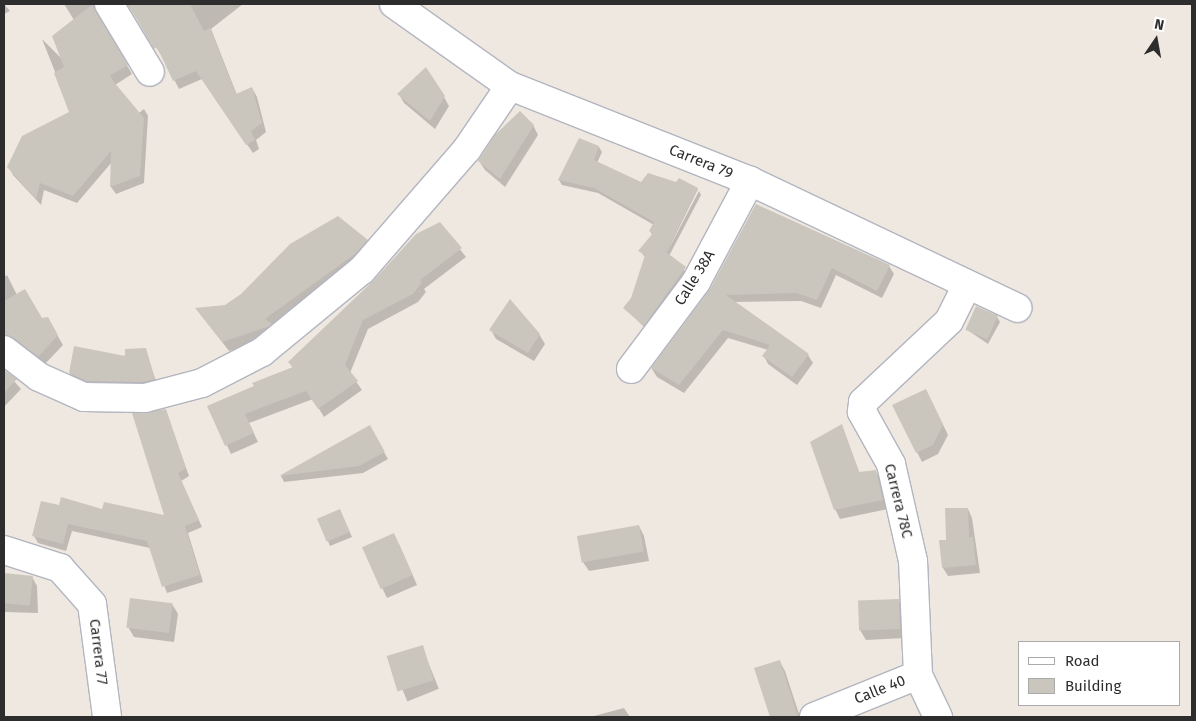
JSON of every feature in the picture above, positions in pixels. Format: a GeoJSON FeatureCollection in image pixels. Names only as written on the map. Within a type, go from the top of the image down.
{"type":"FeatureCollection","features":[{"type":"Feature","properties":{"kind":"street"},"geometry":{"type":"LineString","coordinates":[[109,4],[150,72]]}},
{"type":"Feature","properties":{"kind":"street","name":"Carrera 79"},"geometry":{"type":"LineString","coordinates":[[394,4],[510,86],[750,181],[1017,308]]}},
{"type":"Feature","properties":{"kind":"street"},"geometry":{"type":"LineString","coordinates":[[4,350],[39,377],[84,397],[145,398],[202,383],[262,352],[362,270],[467,149],[510,86]]}},
{"type":"Feature","properties":{"kind":"street","name":"Calle 38A"},"geometry":{"type":"LineString","coordinates":[[631,369],[696,282],[750,181]]}},
{"type":"Feature","properties":{"kind":"street","name":"Carrera 78C"},"geometry":{"type":"LineString","coordinates":[[918,675],[912,561],[891,464],[867,424],[862,412],[863,402],[949,321],[968,284]]}},
{"type":"Feature","properties":{"kind":"street","name":"Carrera 77"},"geometry":{"type":"LineString","coordinates":[[4,550],[60,568],[92,604],[107,717]]}},
{"type":"Feature","properties":{"kind":"street"},"geometry":{"type":"LineString","coordinates":[[918,675],[938,717]]}},
{"type":"Feature","properties":{"kind":"street","name":"Calle 40"},"geometry":{"type":"LineString","coordinates":[[814,717],[918,675]]}},
{"type":"Feature","properties":{"kind":"building"},"geometry":{"type":"Polygon","coordinates":[[[93,4],[128,65],[109,76],[144,118],[140,176],[110,187],[111,151],[73,196],[40,183],[36,199],[7,167],[22,136],[69,112],[54,73],[64,67],[52,36],[93,4]]]}},
{"type":"Feature","properties":{"kind":"building"},"geometry":{"type":"Polygon","coordinates":[[[133,4],[190,4],[204,31],[210,28],[236,94],[252,87],[262,123],[251,131],[255,140],[246,145],[196,71],[173,81],[157,47],[154,49],[129,6],[133,4]]]}},
{"type":"Feature","properties":{"kind":"building"},"geometry":{"type":"Polygon","coordinates":[[[426,67],[445,96],[430,121],[397,94],[426,67]]]}},
{"type":"Feature","properties":{"kind":"building"},"geometry":{"type":"Polygon","coordinates":[[[520,111],[534,125],[500,179],[478,161],[495,135],[520,111]]]}},
{"type":"Feature","properties":{"kind":"building"},"geometry":{"type":"Polygon","coordinates":[[[579,138],[599,146],[594,160],[641,182],[648,173],[676,182],[679,178],[698,188],[666,252],[686,267],[644,326],[623,308],[631,298],[645,255],[638,251],[653,233],[649,231],[654,222],[594,188],[558,180],[579,138]]]}},
{"type":"Feature","properties":{"kind":"building"},"geometry":{"type":"Polygon","coordinates":[[[756,204],[890,265],[877,291],[832,268],[817,300],[796,293],[726,295],[809,354],[792,377],[762,356],[770,345],[723,330],[679,385],[651,368],[710,289],[756,204]]]}},
{"type":"Feature","properties":{"kind":"building"},"geometry":{"type":"Polygon","coordinates":[[[338,216],[368,240],[355,254],[265,319],[272,324],[222,342],[195,308],[225,305],[241,294],[290,244],[338,216]]]}},
{"type":"Feature","properties":{"kind":"building"},"geometry":{"type":"Polygon","coordinates":[[[440,222],[462,248],[420,280],[422,282],[413,294],[363,320],[345,365],[358,381],[318,409],[306,391],[245,414],[254,433],[225,446],[207,406],[254,386],[252,383],[293,367],[288,362],[374,280],[416,234],[440,222]]]}},
{"type":"Feature","properties":{"kind":"building"},"geometry":{"type":"Polygon","coordinates":[[[25,289],[42,318],[48,317],[58,335],[38,357],[14,338],[4,335],[4,301],[25,289]]]}},
{"type":"Feature","properties":{"kind":"building"},"geometry":{"type":"Polygon","coordinates":[[[510,299],[540,334],[528,353],[489,330],[510,299]]]}},
{"type":"Feature","properties":{"kind":"building"},"geometry":{"type":"Polygon","coordinates":[[[976,306],[998,316],[987,340],[965,330],[976,306]]]}},
{"type":"Feature","properties":{"kind":"building"},"geometry":{"type":"Polygon","coordinates":[[[74,346],[125,356],[125,349],[146,348],[155,379],[143,382],[87,381],[69,373],[74,346]]]}},
{"type":"Feature","properties":{"kind":"building"},"geometry":{"type":"Polygon","coordinates":[[[4,370],[17,379],[4,393],[4,370]]]}},
{"type":"Feature","properties":{"kind":"building"},"geometry":{"type":"Polygon","coordinates":[[[926,389],[943,425],[933,445],[916,453],[892,405],[926,389]]]}},
{"type":"Feature","properties":{"kind":"building"},"geometry":{"type":"Polygon","coordinates":[[[166,409],[186,468],[178,473],[199,520],[185,526],[200,575],[162,587],[147,541],[68,524],[63,544],[32,536],[41,501],[59,505],[61,497],[102,509],[104,502],[164,515],[132,413],[166,409]]]}},
{"type":"Feature","properties":{"kind":"building"},"geometry":{"type":"Polygon","coordinates":[[[842,424],[859,472],[876,470],[883,500],[834,510],[810,442],[842,424]]]}},
{"type":"Feature","properties":{"kind":"building"},"geometry":{"type":"Polygon","coordinates":[[[370,425],[385,452],[359,466],[279,476],[370,425]]]}},
{"type":"Feature","properties":{"kind":"building"},"geometry":{"type":"Polygon","coordinates":[[[945,508],[968,508],[969,537],[973,537],[976,565],[942,568],[939,540],[946,540],[945,508]]]}},
{"type":"Feature","properties":{"kind":"building"},"geometry":{"type":"Polygon","coordinates":[[[340,509],[350,532],[327,542],[317,519],[340,509]]]}},
{"type":"Feature","properties":{"kind":"building"},"geometry":{"type":"Polygon","coordinates":[[[639,525],[644,552],[582,563],[577,536],[639,525]]]}},
{"type":"Feature","properties":{"kind":"building"},"geometry":{"type":"Polygon","coordinates":[[[394,533],[413,575],[381,589],[362,547],[394,533]]]}},
{"type":"Feature","properties":{"kind":"building"},"geometry":{"type":"Polygon","coordinates":[[[4,573],[33,576],[30,606],[4,603],[4,573]]]}},
{"type":"Feature","properties":{"kind":"building"},"geometry":{"type":"Polygon","coordinates":[[[130,598],[173,603],[169,633],[126,628],[130,598]]]}},
{"type":"Feature","properties":{"kind":"building"},"geometry":{"type":"Polygon","coordinates":[[[899,599],[900,629],[859,630],[858,600],[899,599]]]}},
{"type":"Feature","properties":{"kind":"building"},"geometry":{"type":"Polygon","coordinates":[[[423,645],[434,680],[397,691],[387,656],[423,645]]]}},
{"type":"Feature","properties":{"kind":"building"},"geometry":{"type":"Polygon","coordinates":[[[780,660],[798,717],[770,717],[754,668],[780,660]]]}}]}
